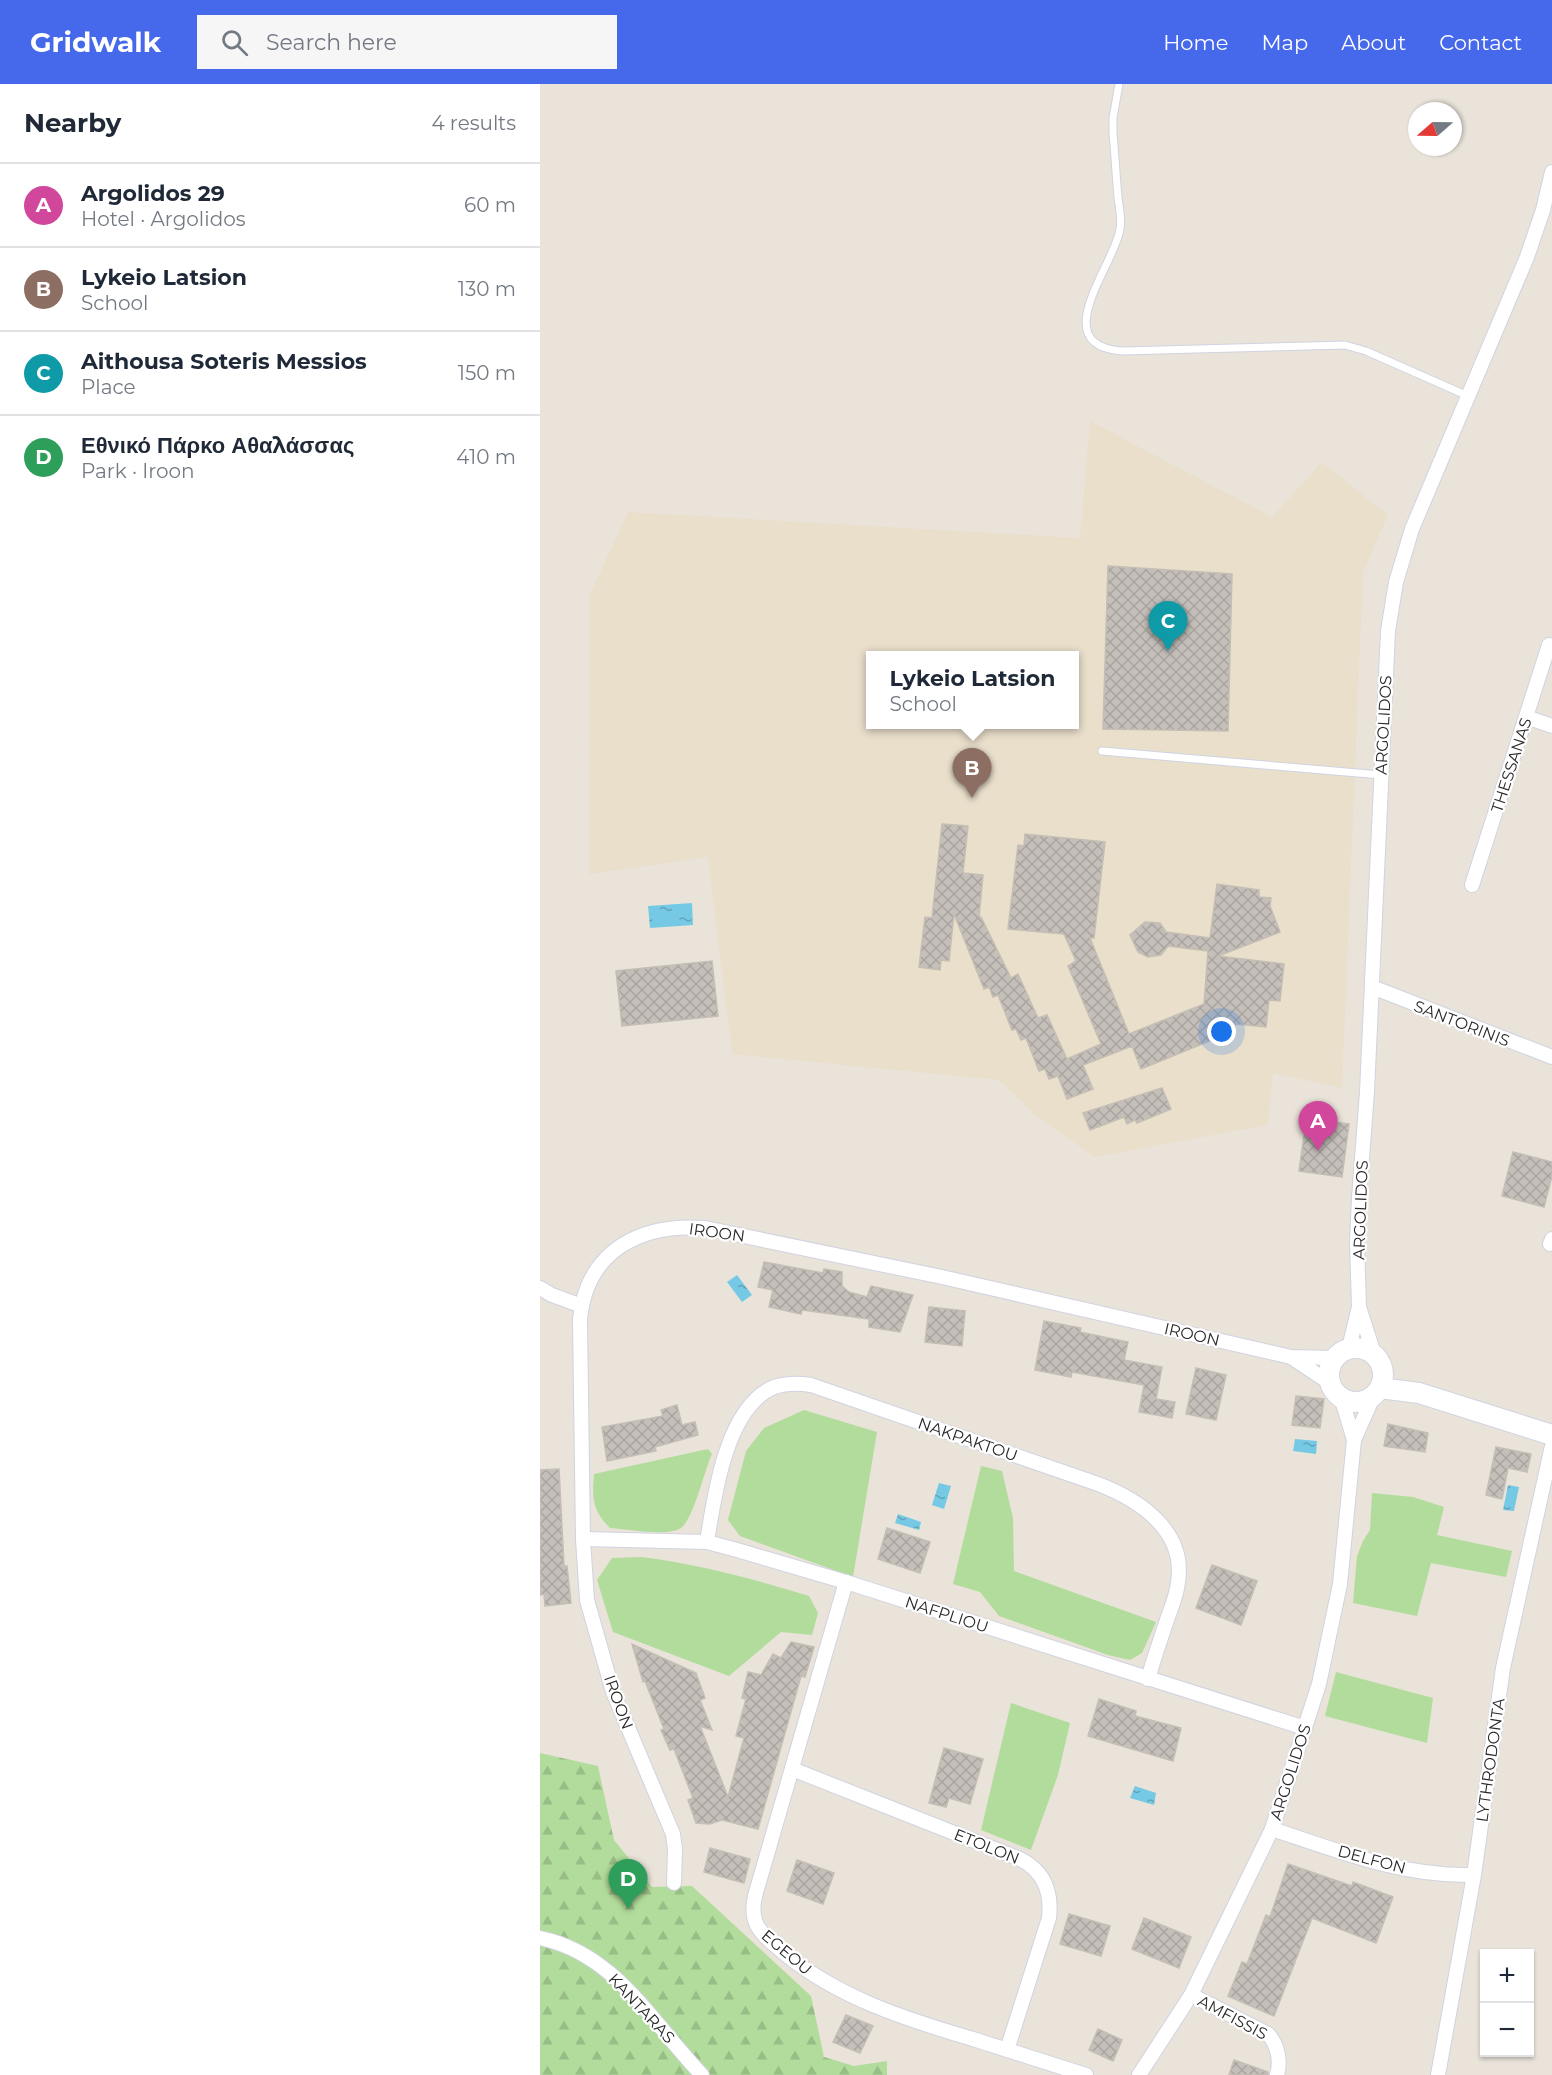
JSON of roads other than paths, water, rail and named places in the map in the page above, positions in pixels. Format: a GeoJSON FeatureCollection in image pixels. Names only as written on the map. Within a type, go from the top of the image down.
{"type":"FeatureCollection","features":[{"type":"Feature","properties":{"kind":"street","name":"ARGOLIDOS"},"geometry":{"type":"LineString","coordinates":[[1138,2075],[1191,1995],[1272,1829],[1319,1684],[1340,1584],[1354,1440],[1378,1377],[1359,1307],[1358,1252],[1388,631],[1396,582],[1412,529],[1530,249],[1552,172]]}},
{"type":"Feature","properties":{"kind":"street","name":"THESSANAS"},"geometry":{"type":"LineString","coordinates":[[1472,885],[1549,645]]}},
{"type":"Feature","properties":{"kind":"street"},"geometry":{"type":"LineString","coordinates":[[1526,717],[1552,726]]}},
{"type":"Feature","properties":{"kind":"street","name":"SANTORINIS"},"geometry":{"type":"LineString","coordinates":[[1372,987],[1552,1058]]}},
{"type":"Feature","properties":{"kind":"street","name":"IROON"},"geometry":{"type":"LineString","coordinates":[[674,1883],[673,1834],[613,1692],[592,1624],[585,1582],[579,1346],[583,1295],[592,1275],[618,1248],[637,1237],[662,1228],[705,1227],[942,1277],[1291,1357],[1342,1353]]}},
{"type":"Feature","properties":{"kind":"street"},"geometry":{"type":"LineString","coordinates":[[540,1288],[582,1306]]}},
{"type":"Feature","properties":{"kind":"street","name":"ARGOLIDOS"},"geometry":{"type":"LineString","coordinates":[[1342,1353],[1359,1307]]}},
{"type":"Feature","properties":{"kind":"street"},"geometry":{"type":"LineString","coordinates":[[1378,1377],[1358,1402],[1336,1390],[1330,1366],[1342,1353],[1358,1347],[1367,1350],[1378,1377],[1419,1393],[1552,1435]]}},
{"type":"Feature","properties":{"kind":"street","name":"IROON"},"geometry":{"type":"LineString","coordinates":[[1291,1357],[1336,1390]]}},
{"type":"Feature","properties":{"kind":"street","name":"NAKPAKTOU"},"geometry":{"type":"LineString","coordinates":[[707,1542],[713,1506],[728,1449],[737,1425],[746,1411],[759,1397],[775,1387],[792,1383],[811,1385],[1098,1484],[1129,1498],[1152,1515],[1174,1542],[1179,1570],[1177,1590],[1148,1679]]}},
{"type":"Feature","properties":{"kind":"street","name":"ARGOLIDOS"},"geometry":{"type":"LineString","coordinates":[[1336,1390],[1354,1440]]}},
{"type":"Feature","properties":{"kind":"street","name":"LYTHRODONTA"},"geometry":{"type":"LineString","coordinates":[[1438,2075],[1474,1875],[1503,1668],[1552,1446]]}},
{"type":"Feature","properties":{"kind":"street","name":"NAFPLIOU"},"geometry":{"type":"LineString","coordinates":[[583,1539],[707,1542],[846,1582],[1305,1728]]}},
{"type":"Feature","properties":{"kind":"street","name":"EGEOU"},"geometry":{"type":"LineString","coordinates":[[846,1582],[753,1904],[754,1918],[761,1932],[796,1963],[839,1990],[899,2017],[1086,2075]]}},
{"type":"Feature","properties":{"kind":"street","name":"ETOLON"},"geometry":{"type":"LineString","coordinates":[[792,1769],[1020,1859],[1040,1874],[1049,1897],[1049,1918],[1007,2050]]}},
{"type":"Feature","properties":{"kind":"street","name":"DELFON"},"geometry":{"type":"LineString","coordinates":[[1272,1829],[1369,1861],[1407,1870],[1435,1875],[1474,1875]]}},
{"type":"Feature","properties":{"kind":"street","name":"KANTARAS"},"geometry":{"type":"LineString","coordinates":[[540,1938],[579,1952],[625,1985],[702,2075]]}},
{"type":"Feature","properties":{"kind":"street","name":"AMFISSIS"},"geometry":{"type":"LineString","coordinates":[[1191,1995],[1268,2034],[1273,2040],[1278,2057],[1276,2075]]}},
{"type":"Feature","properties":{"kind":"lane"},"geometry":{"type":"LineString","coordinates":[[1119,84],[1113,118],[1113,133],[1121,226],[1116,245],[1087,307],[1086,321],[1090,334],[1097,344],[1109,350],[1122,351],[1345,345],[1366,351],[1468,396]]}},
{"type":"Feature","properties":{"kind":"lane"},"geometry":{"type":"LineString","coordinates":[[1102,751],[1381,775]]}},
{"type":"Feature","properties":{"kind":"water"},"geometry":{"type":"Polygon","coordinates":[[[692,903],[693,925],[650,928],[648,906],[692,903]]]}},
{"type":"Feature","properties":{"kind":"water"},"geometry":{"type":"Polygon","coordinates":[[[737,1275],[752,1295],[742,1302],[727,1282],[737,1275]]]}},
{"type":"Feature","properties":{"kind":"water"},"geometry":{"type":"Polygon","coordinates":[[[1295,1439],[1317,1441],[1316,1454],[1293,1451],[1295,1439]]]}},
{"type":"Feature","properties":{"kind":"water"},"geometry":{"type":"Polygon","coordinates":[[[939,1483],[951,1486],[944,1509],[932,1505],[939,1483]]]}},
{"type":"Feature","properties":{"kind":"water"},"geometry":{"type":"Polygon","coordinates":[[[1508,1485],[1519,1487],[1514,1511],[1503,1510],[1508,1485]]]}},
{"type":"Feature","properties":{"kind":"water"},"geometry":{"type":"Polygon","coordinates":[[[898,1514],[921,1522],[919,1530],[895,1523],[898,1514]]]}},
{"type":"Feature","properties":{"kind":"water"},"geometry":{"type":"Polygon","coordinates":[[[1135,1786],[1156,1793],[1154,1805],[1130,1798],[1135,1786]]]}},
{"type":"Feature","properties":{"kind":"place","name":"Aithousa Soteris Messios"},"geometry":{"type":"Point","coordinates":[1168,651]}},
{"type":"Feature","properties":{"kind":"place","name":"Lykeio Latsion"},"geometry":{"type":"Point","coordinates":[972,798]}},
{"type":"Feature","properties":{"kind":"place","name":"Argolidos 29"},"geometry":{"type":"Point","coordinates":[1318,1151]}},
{"type":"Feature","properties":{"kind":"place","name":"Εθνικό Πάρκο Αθαλάσσας"},"geometry":{"type":"Point","coordinates":[628,1909]}}]}
